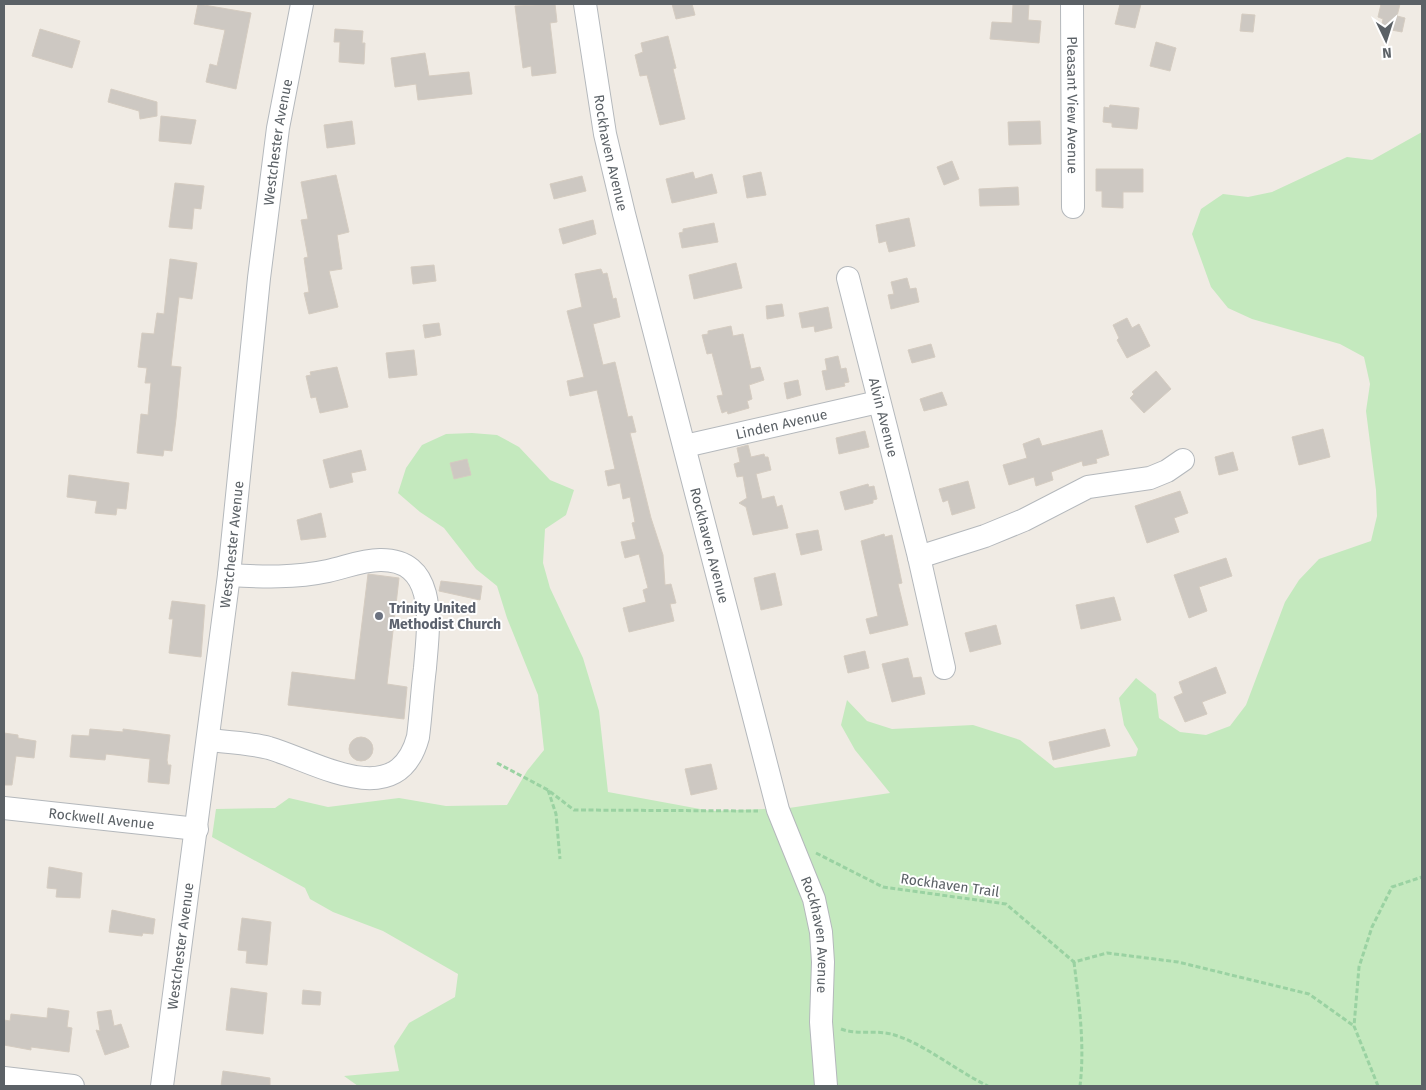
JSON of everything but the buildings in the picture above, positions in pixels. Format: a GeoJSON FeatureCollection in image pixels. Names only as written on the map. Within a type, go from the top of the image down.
{"type":"FeatureCollection","features":[{"type":"Feature","properties":{"kind":"street","name":"Westchester Avenue"},"geometry":{"type":"LineString","coordinates":[[162,1086],[229,576],[259,278],[278,128],[302,4]]}},
{"type":"Feature","properties":{"kind":"street","name":"Rockhaven Avenue"},"geometry":{"type":"LineString","coordinates":[[585,4],[605,134],[778,810],[788,839],[814,899],[821,932],[821,1022],[826,1086]]}},
{"type":"Feature","properties":{"kind":"street","name":"Pleasant View Avenue"},"geometry":{"type":"LineString","coordinates":[[1072,4],[1073,207]]}},
{"type":"Feature","properties":{"kind":"street","name":"Alvin Avenue"},"geometry":{"type":"LineString","coordinates":[[848,278],[878,402],[919,557],[944,668]]}},
{"type":"Feature","properties":{"kind":"street","name":"Linden Avenue"},"geometry":{"type":"LineString","coordinates":[[686,446],[878,402]]}},
{"type":"Feature","properties":{"kind":"street"},"geometry":{"type":"LineString","coordinates":[[919,557],[985,536],[1024,520],[1088,487],[1150,478],[1167,471],[1183,460]]}},
{"type":"Feature","properties":{"kind":"street"},"geometry":{"type":"LineString","coordinates":[[208,740],[267,748],[334,773],[355,778],[374,778],[392,773],[405,765],[414,752],[418,737],[430,614],[424,590],[417,576],[408,566],[393,560],[378,560],[305,575],[272,577],[229,576]]}},
{"type":"Feature","properties":{"kind":"street","name":"Rockwell Avenue"},"geometry":{"type":"LineString","coordinates":[[4,808],[197,829]]}},
{"type":"Feature","properties":{"kind":"street"},"geometry":{"type":"LineString","coordinates":[[4,1078],[73,1086]]}},
{"type":"Feature","properties":{"kind":"path"},"geometry":{"type":"LineString","coordinates":[[497,763],[548,790],[574,810],[778,810]]}},
{"type":"Feature","properties":{"kind":"path"},"geometry":{"type":"LineString","coordinates":[[548,790],[556,814],[560,859]]}},
{"type":"Feature","properties":{"kind":"path","name":"Rockhaven Trail"},"geometry":{"type":"LineString","coordinates":[[788,839],[882,887],[1006,904],[1074,962]]}},
{"type":"Feature","properties":{"kind":"path"},"geometry":{"type":"LineString","coordinates":[[1378,1086],[1354,1026],[1359,967],[1372,926],[1392,888],[1422,877]]}},
{"type":"Feature","properties":{"kind":"path"},"geometry":{"type":"LineString","coordinates":[[1080,1086],[1082,1070],[1080,1003],[1074,962],[1107,953],[1178,962],[1309,994],[1354,1026]]}},
{"type":"Feature","properties":{"kind":"path"},"geometry":{"type":"LineString","coordinates":[[821,1022],[852,1033],[891,1034],[925,1049],[988,1086]]}},
{"type":"Feature","properties":{"kind":"green space"},"geometry":{"type":"Polygon","coordinates":[[[1422,132],[1422,1086],[358,1086],[344,1076],[399,1071],[394,1046],[409,1023],[455,997],[458,974],[383,931],[333,912],[310,899],[305,888],[212,837],[216,809],[275,808],[289,798],[328,807],[399,798],[446,806],[507,805],[527,771],[544,750],[538,695],[507,618],[497,586],[476,569],[444,528],[420,512],[398,493],[406,468],[422,445],[446,434],[472,433],[497,435],[519,447],[550,480],[574,490],[566,515],[545,529],[543,563],[550,588],[583,658],[599,711],[608,792],[711,811],[789,808],[890,793],[855,750],[841,725],[847,700],[867,721],[892,729],[973,725],[1020,740],[1055,768],[1136,756],[1138,749],[1124,725],[1119,698],[1136,678],[1156,694],[1159,718],[1180,732],[1206,735],[1230,726],[1246,705],[1285,602],[1299,580],[1319,559],[1371,541],[1377,516],[1376,490],[1366,411],[1370,384],[1364,357],[1340,344],[1252,319],[1228,308],[1211,287],[1192,234],[1201,209],[1223,194],[1248,197],[1272,192],[1347,157],[1372,160],[1422,132]]]}},
{"type":"Feature","properties":{"kind":"place","name":"Trinity United Methodist Church"},"geometry":{"type":"Point","coordinates":[379,616]}}]}
